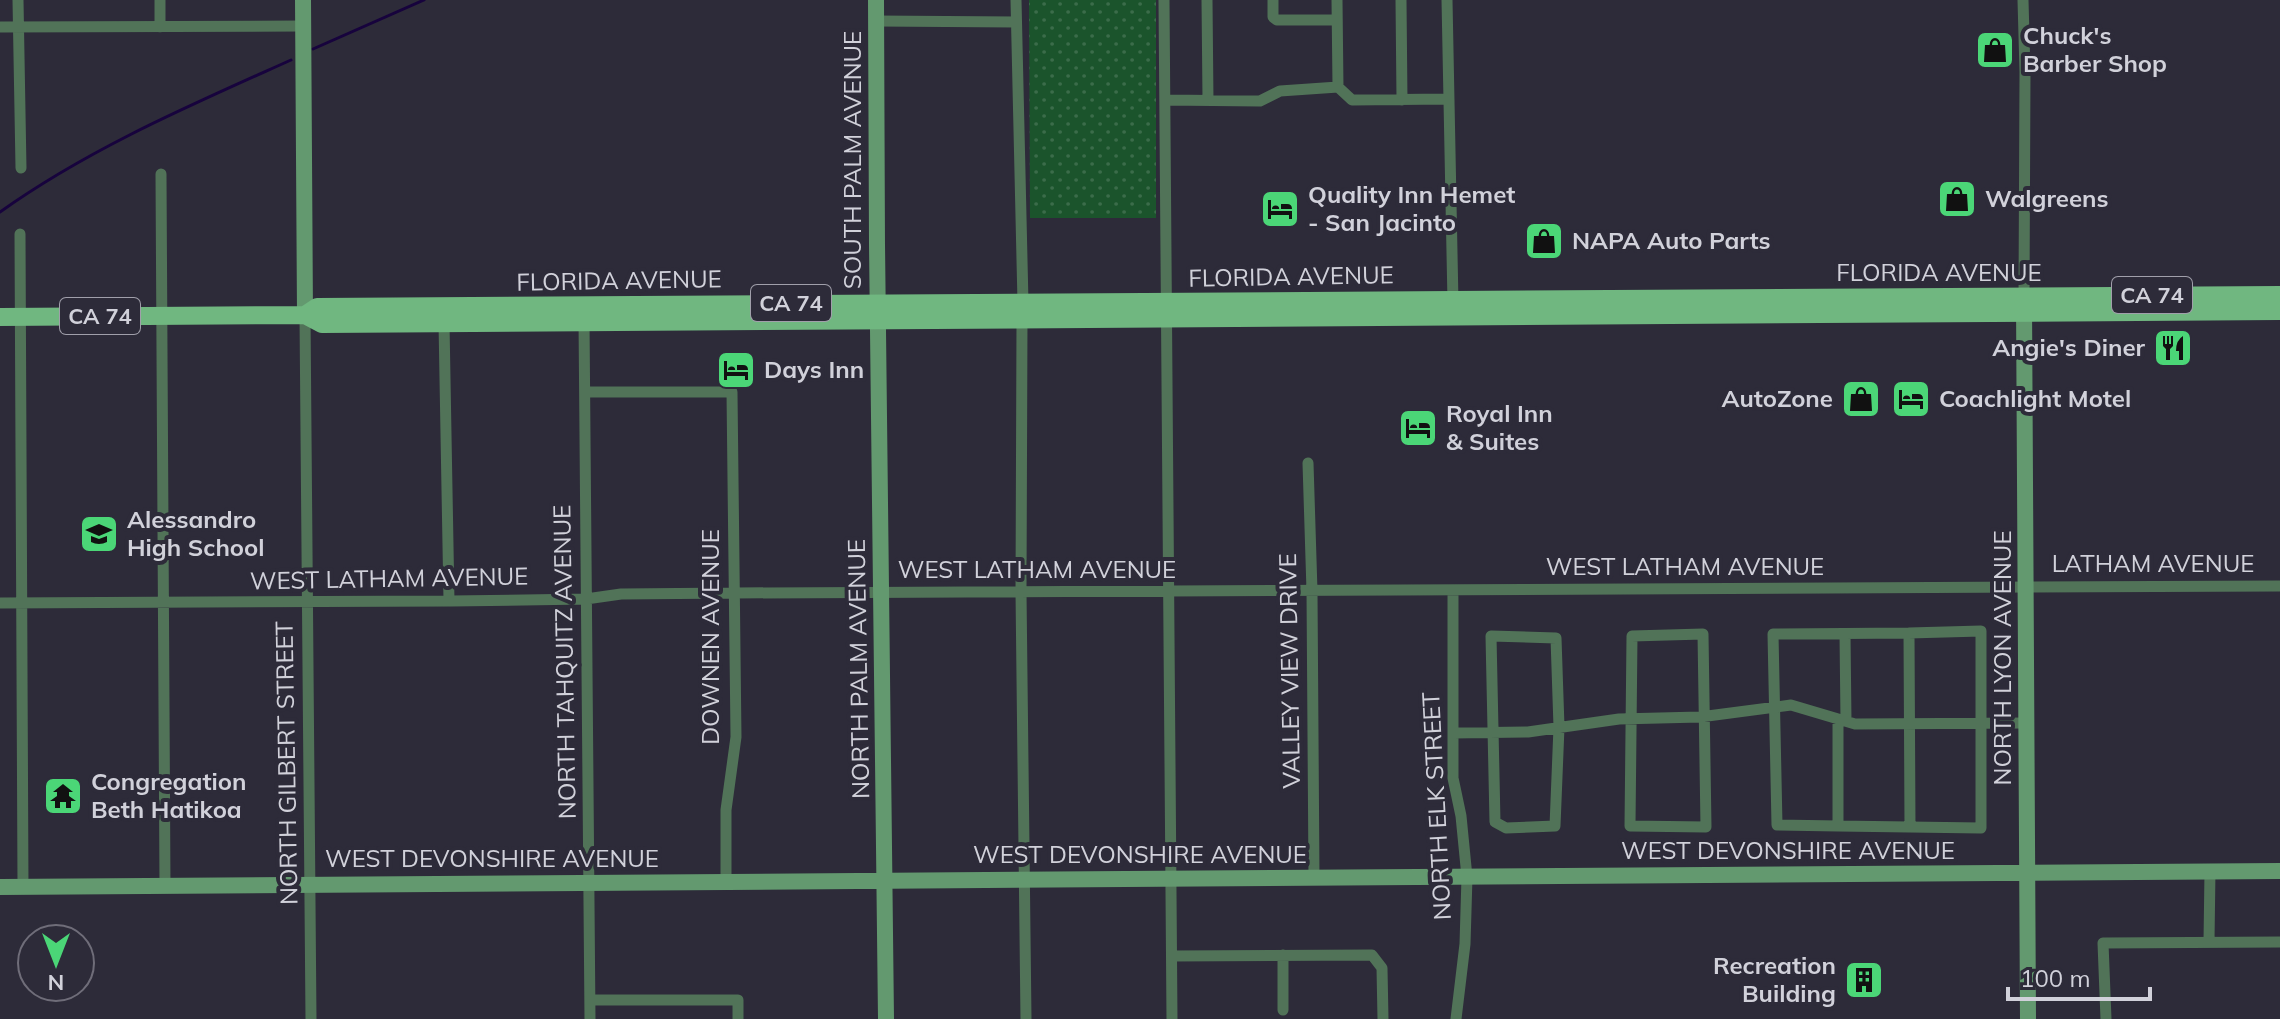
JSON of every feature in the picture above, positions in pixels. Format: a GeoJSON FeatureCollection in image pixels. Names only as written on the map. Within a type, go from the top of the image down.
{"type":"FeatureCollection","features":[{"type":"Feature","properties":{"kind":"main road","name":"FLORIDA AVENUE"},"geometry":{"type":"LineString","coordinates":[[1453,308],[1643,315],[2280,295]]}},
{"type":"Feature","properties":{"kind":"main road","name":"FLORIDA AVENUE"},"geometry":{"type":"LineString","coordinates":[[0,317],[305,315],[322,324],[444,323],[584,313],[1453,308],[1793,297],[2280,311]]}},
{"type":"Feature","properties":{"kind":"main road"},"geometry":{"type":"LineString","coordinates":[[1643,315],[1644,308],[1654,306],[1754,304],[1793,297]]}},
{"type":"Feature","properties":{"kind":"main road","name":"FLORIDA AVENUE"},"geometry":{"type":"LineString","coordinates":[[305,315],[317,307],[519,306],[584,313],[756,320],[878,311]]}},
{"type":"Feature","properties":{"kind":"main road"},"geometry":{"type":"LineString","coordinates":[[444,323],[448,314],[500,313],[519,306]]}},
{"type":"Feature","properties":{"kind":"street"},"geometry":{"type":"LineString","coordinates":[[18,0],[21,168]]}},
{"type":"Feature","properties":{"kind":"street"},"geometry":{"type":"LineString","coordinates":[[160,0],[160,27]]}},
{"type":"Feature","properties":{"kind":"street"},"geometry":{"type":"LineString","coordinates":[[303,0],[305,315]]}},
{"type":"Feature","properties":{"kind":"street","name":"SOUTH PALM AVENUE"},"geometry":{"type":"LineString","coordinates":[[876,0],[878,311]]}},
{"type":"Feature","properties":{"kind":"street"},"geometry":{"type":"LineString","coordinates":[[1016,0],[1022,311],[1021,592],[1026,1019]]}},
{"type":"Feature","properties":{"kind":"street"},"geometry":{"type":"LineString","coordinates":[[1164,0],[1171,100],[1166,310],[1172,1019]]}},
{"type":"Feature","properties":{"kind":"street"},"geometry":{"type":"LineString","coordinates":[[1207,0],[1208,100]]}},
{"type":"Feature","properties":{"kind":"street"},"geometry":{"type":"LineString","coordinates":[[1273,0],[1273,17],[1277,20],[1337,20]]}},
{"type":"Feature","properties":{"kind":"street"},"geometry":{"type":"LineString","coordinates":[[1337,0],[1338,87],[1352,100],[1447,99]]}},
{"type":"Feature","properties":{"kind":"street"},"geometry":{"type":"LineString","coordinates":[[1401,0],[1402,100]]}},
{"type":"Feature","properties":{"kind":"street"},"geometry":{"type":"LineString","coordinates":[[1447,0],[1453,308]]}},
{"type":"Feature","properties":{"kind":"street"},"geometry":{"type":"LineString","coordinates":[[2023,0],[2024,304]]}},
{"type":"Feature","properties":{"kind":"street"},"geometry":{"type":"LineString","coordinates":[[876,21],[1016,22]]}},
{"type":"Feature","properties":{"kind":"street"},"geometry":{"type":"LineString","coordinates":[[0,27],[303,26]]}},
{"type":"Feature","properties":{"kind":"street"},"geometry":{"type":"LineString","coordinates":[[1171,100],[1260,101],[1280,91],[1338,87]]}},
{"type":"Feature","properties":{"kind":"street"},"geometry":{"type":"LineString","coordinates":[[161,174],[165,886]]}},
{"type":"Feature","properties":{"kind":"street"},"geometry":{"type":"LineString","coordinates":[[20,234],[23,887]]}},
{"type":"Feature","properties":{"kind":"street","name":"NORTH LYON AVENUE"},"geometry":{"type":"LineString","coordinates":[[2024,304],[2028,1019]]}},
{"type":"Feature","properties":{"kind":"street","name":"NORTH PALM AVENUE"},"geometry":{"type":"LineString","coordinates":[[878,311],[886,1019]]}},
{"type":"Feature","properties":{"kind":"street","name":"NORTH TAHQUITZ AVENUE"},"geometry":{"type":"LineString","coordinates":[[584,313],[590,1019]]}},
{"type":"Feature","properties":{"kind":"street","name":"NORTH GILBERT STREET"},"geometry":{"type":"LineString","coordinates":[[305,315],[311,1019]]}},
{"type":"Feature","properties":{"kind":"street"},"geometry":{"type":"LineString","coordinates":[[444,323],[449,601]]}},
{"type":"Feature","properties":{"kind":"street","name":"DOWNEN AVENUE"},"geometry":{"type":"LineString","coordinates":[[585,392],[732,392],[736,737],[726,810],[726,882]]}},
{"type":"Feature","properties":{"kind":"street","name":"VALLEY VIEW DRIVE"},"geometry":{"type":"LineString","coordinates":[[1308,463],[1314,878]]}},
{"type":"Feature","properties":{"kind":"street","name":"LATHAM AVENUE"},"geometry":{"type":"LineString","coordinates":[[2027,587],[2280,586]]}},
{"type":"Feature","properties":{"kind":"street","name":"WEST LATHAM AVENUE"},"geometry":{"type":"LineString","coordinates":[[0,603],[307,603],[586,599],[621,594],[735,593],[2027,587]]}},
{"type":"Feature","properties":{"kind":"street","name":"NORTH ELK STREET"},"geometry":{"type":"LineString","coordinates":[[1453,590],[1453,778],[1461,816],[1467,877],[1465,944],[1456,1019]]}},
{"type":"Feature","properties":{"kind":"street"},"geometry":{"type":"LineString","coordinates":[[1981,631],[1981,828],[1777,825],[1773,634],[1909,633],[1981,631]]}},
{"type":"Feature","properties":{"kind":"street"},"geometry":{"type":"LineString","coordinates":[[1909,633],[1910,827]]}},
{"type":"Feature","properties":{"kind":"street"},"geometry":{"type":"LineString","coordinates":[[1703,634],[1706,827],[1630,826],[1632,719],[1632,636],[1703,634]]}},
{"type":"Feature","properties":{"kind":"street"},"geometry":{"type":"LineString","coordinates":[[1838,826],[1845,634]]}},
{"type":"Feature","properties":{"kind":"street"},"geometry":{"type":"LineString","coordinates":[[1491,636],[1556,638],[1559,727],[1555,826],[1506,828],[1495,822],[1492,733],[1491,636]]}},
{"type":"Feature","properties":{"kind":"street"},"geometry":{"type":"LineString","coordinates":[[1453,733],[1528,732],[1632,719],[1706,717],[1791,705],[1855,724],[2027,723]]}},
{"type":"Feature","properties":{"kind":"street"},"geometry":{"type":"LineString","coordinates":[[2209,941],[2210,871]]}},
{"type":"Feature","properties":{"kind":"street","name":"WEST DEVONSHIRE AVENUE"},"geometry":{"type":"LineString","coordinates":[[0,887],[2280,871]]}},
{"type":"Feature","properties":{"kind":"street"},"geometry":{"type":"LineString","coordinates":[[2106,1019],[2103,943],[2280,942]]}},
{"type":"Feature","properties":{"kind":"street"},"geometry":{"type":"LineString","coordinates":[[1283,955],[1283,1010]]}},
{"type":"Feature","properties":{"kind":"street"},"geometry":{"type":"LineString","coordinates":[[1172,956],[1372,955],[1382,968],[1383,1019]]}},
{"type":"Feature","properties":{"kind":"street"},"geometry":{"type":"LineString","coordinates":[[590,1000],[738,1000],[738,1019]]}},
{"type":"Feature","properties":{"kind":"green space"},"geometry":{"type":"Polygon","coordinates":[[[1029,0],[1156,0],[1156,218],[1030,218],[1029,0]]]}},
{"type":"Feature","properties":{"kind":"waterway"},"geometry":{"type":"LineString","coordinates":[[313,49],[424,0]]}},
{"type":"Feature","properties":{"kind":"waterway"},"geometry":{"type":"LineString","coordinates":[[0,212],[105,148],[291,60]]}},
{"type":"Feature","properties":{"kind":"place","name":"Chuck's Barber Shop"},"geometry":{"type":"Point","coordinates":[1995,50]}},
{"type":"Feature","properties":{"kind":"place","name":"Walgreens"},"geometry":{"type":"Point","coordinates":[1957,199]}},
{"type":"Feature","properties":{"kind":"place","name":"Quality Inn Hemet - San Jacinto"},"geometry":{"type":"Point","coordinates":[1280,209]}},
{"type":"Feature","properties":{"kind":"place","name":"NAPA Auto Parts"},"geometry":{"type":"Point","coordinates":[1544,241]}},
{"type":"Feature","properties":{"kind":"place","name":"Angie's Diner"},"geometry":{"type":"Point","coordinates":[2173,348]}},
{"type":"Feature","properties":{"kind":"place","name":"Days Inn"},"geometry":{"type":"Point","coordinates":[736,370]}},
{"type":"Feature","properties":{"kind":"place","name":"AutoZone"},"geometry":{"type":"Point","coordinates":[1861,399]}},
{"type":"Feature","properties":{"kind":"place","name":"Coachlight Motel"},"geometry":{"type":"Point","coordinates":[1911,399]}},
{"type":"Feature","properties":{"kind":"place","name":"Royal Inn & Suites"},"geometry":{"type":"Point","coordinates":[1418,428]}},
{"type":"Feature","properties":{"kind":"place","name":"Alessandro High School"},"geometry":{"type":"Point","coordinates":[99,534]}},
{"type":"Feature","properties":{"kind":"place","name":"Congregation Beth Hatikoa"},"geometry":{"type":"Point","coordinates":[63,796]}},
{"type":"Feature","properties":{"kind":"place","name":"Recreation Building"},"geometry":{"type":"Point","coordinates":[1864,980]}}]}
